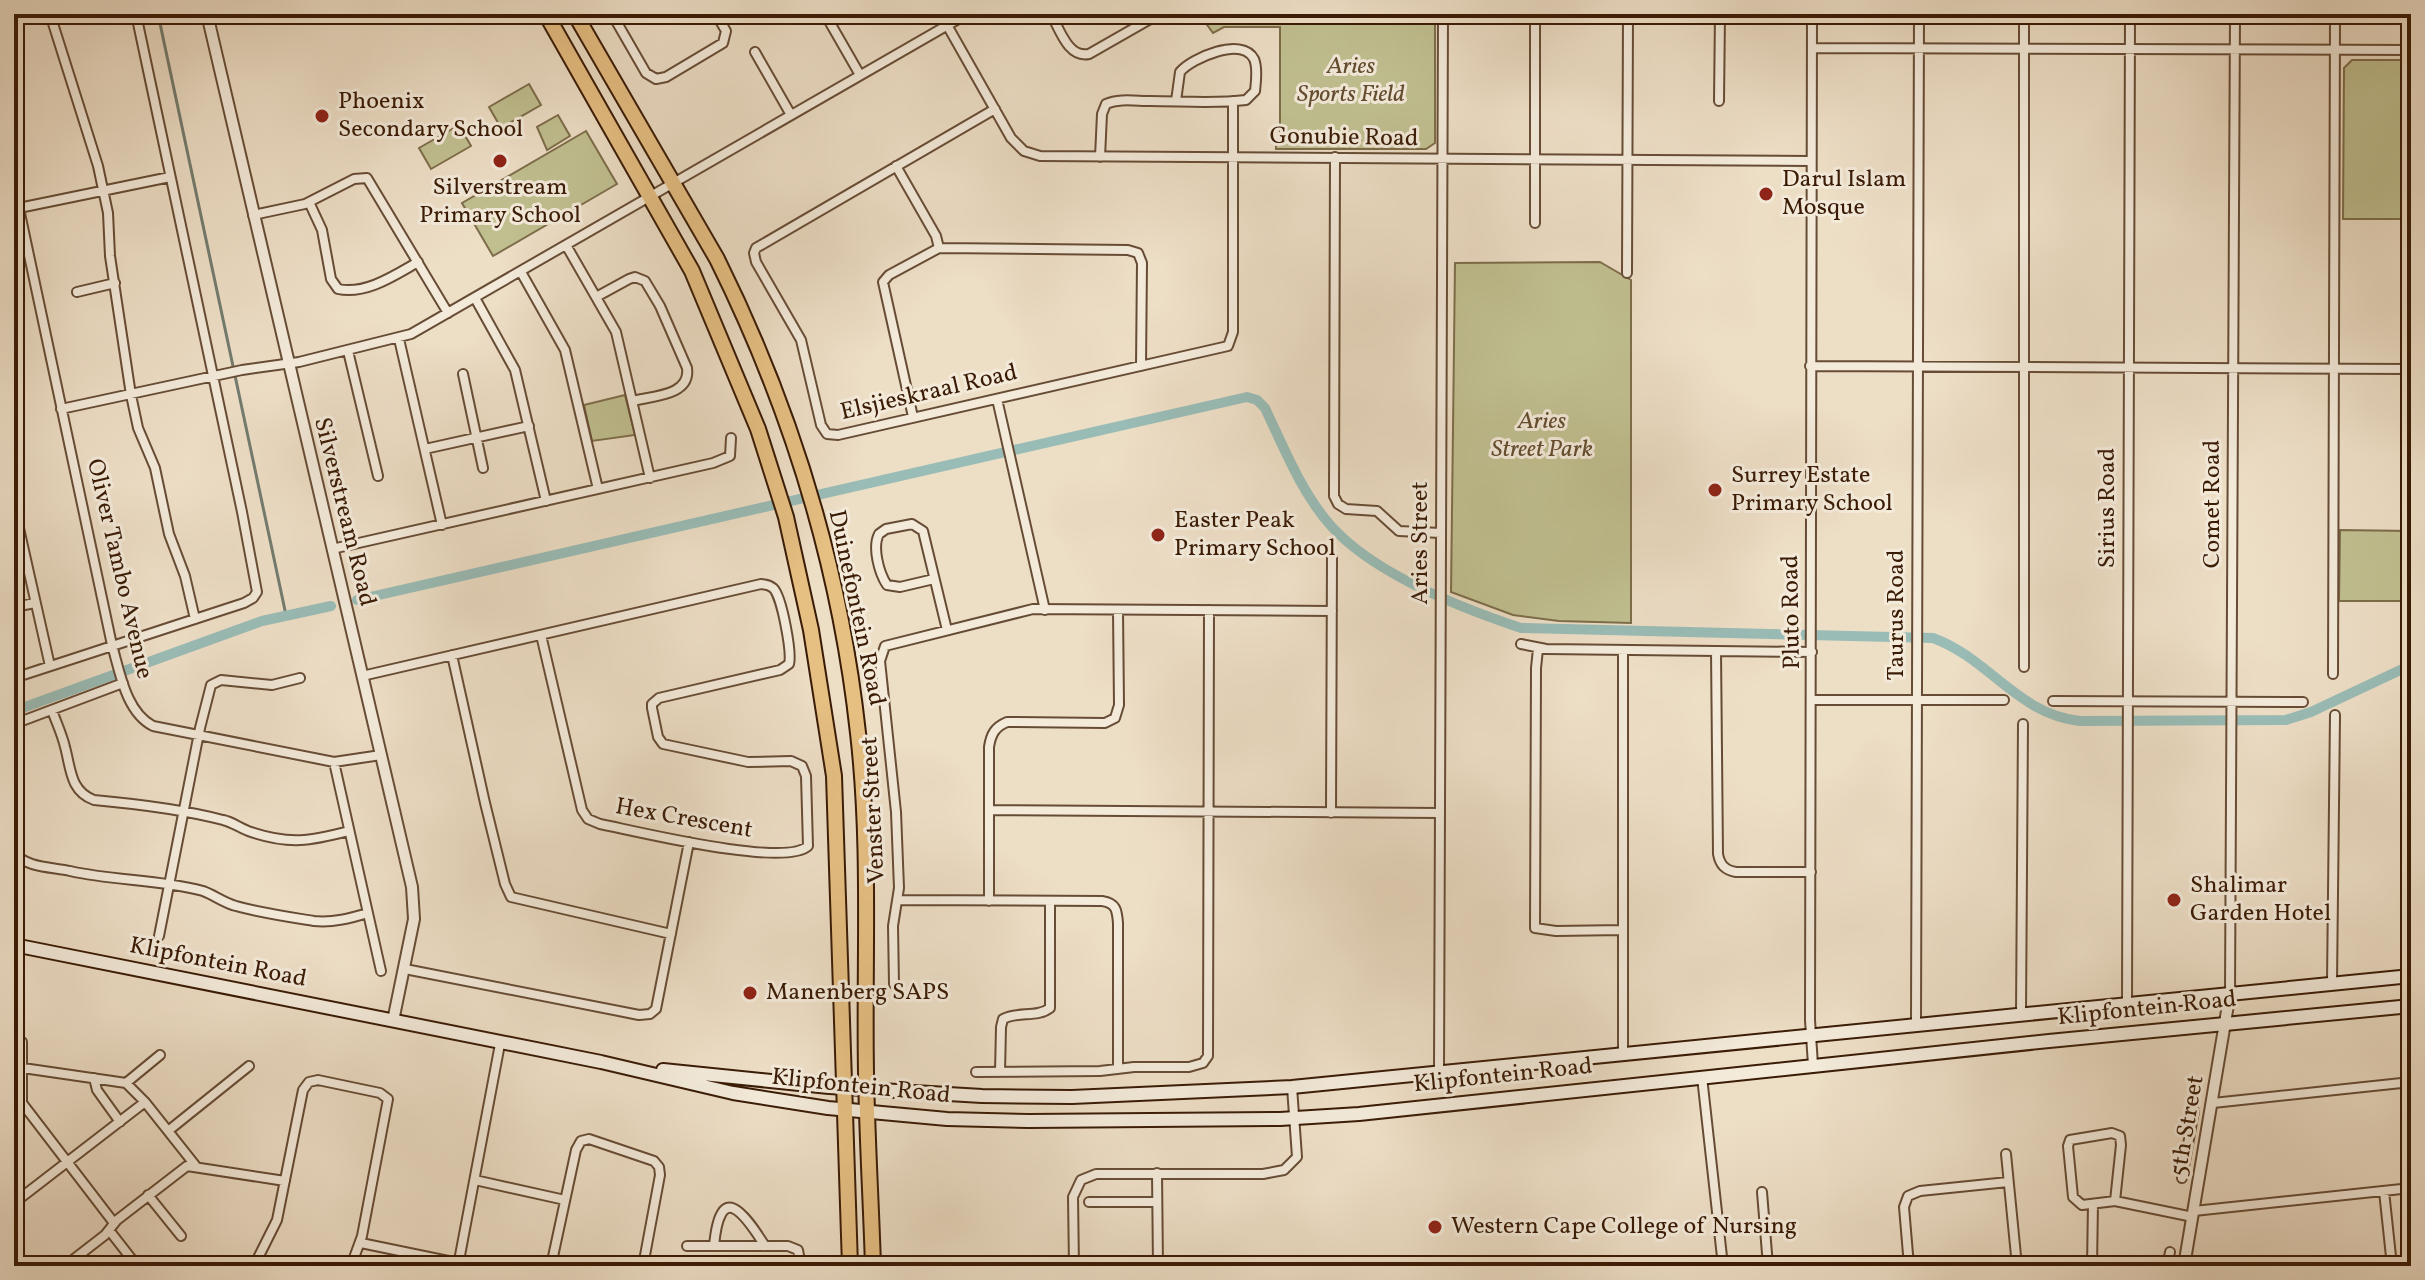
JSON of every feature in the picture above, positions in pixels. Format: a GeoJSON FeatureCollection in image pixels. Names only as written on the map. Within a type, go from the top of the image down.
{"type":"FeatureCollection","features":[{"type":"Feature","properties":{"kind":"main road","name":"Duinefontein Road"},"geometry":{"type":"LineString","coordinates":[[546,14],[650,196],[708,307],[748,402],[786,517],[811,630],[834,776],[850,1266]]}},
{"type":"Feature","properties":{"kind":"main road","name":"Duinefontein Road"},"geometry":{"type":"LineString","coordinates":[[575,14],[717,259],[752,332],[781,404],[804,474],[838,607],[850,671],[862,773],[867,873],[866,1088],[873,1266]]}},
{"type":"Feature","properties":{"kind":"main road","name":"Klipfontein Road"},"geometry":{"type":"LineString","coordinates":[[14,945],[601,1062],[754,1097],[845,1110],[947,1119],[1294,1118],[1359,1114],[2411,1006]]}},
{"type":"Feature","properties":{"kind":"main road","name":"Klipfontein Road"},"geometry":{"type":"LineString","coordinates":[[601,1062],[844,1088],[982,1096],[1206,1093],[2411,976]]}},
{"type":"Feature","properties":{"kind":"street"},"geometry":{"type":"LineString","coordinates":[[50,14],[96,155],[110,230],[110,256],[138,428],[155,468],[169,534],[185,576],[195,619]]}},
{"type":"Feature","properties":{"kind":"street"},"geometry":{"type":"LineString","coordinates":[[14,678],[244,603],[255,596],[256,580],[136,14]]}},
{"type":"Feature","properties":{"kind":"street","name":"Silverstream Road"},"geometry":{"type":"LineString","coordinates":[[207,14],[414,898],[414,919],[393,1021]]}},
{"type":"Feature","properties":{"kind":"street"},"geometry":{"type":"LineString","coordinates":[[612,14],[646,73],[656,79],[666,77],[723,43],[726,31],[716,14]]}},
{"type":"Feature","properties":{"kind":"street"},"geometry":{"type":"LineString","coordinates":[[825,14],[860,75]]}},
{"type":"Feature","properties":{"kind":"street"},"geometry":{"type":"LineString","coordinates":[[61,409],[399,339],[521,272],[967,14]]}},
{"type":"Feature","properties":{"kind":"street"},"geometry":{"type":"LineString","coordinates":[[1051,14],[1072,50],[1083,55],[1159,14]]}},
{"type":"Feature","properties":{"kind":"street","name":"Aries Street"},"geometry":{"type":"LineString","coordinates":[[1439,1071],[1443,14]]}},
{"type":"Feature","properties":{"kind":"street"},"geometry":{"type":"LineString","coordinates":[[1535,14],[1535,223]]}},
{"type":"Feature","properties":{"kind":"street"},"geometry":{"type":"LineString","coordinates":[[1627,273],[1628,14]]}},
{"type":"Feature","properties":{"kind":"street"},"geometry":{"type":"LineString","coordinates":[[1719,101],[1720,14]]}},
{"type":"Feature","properties":{"kind":"street","name":"Pluto Road"},"geometry":{"type":"LineString","coordinates":[[1812,14],[1813,1065]]}},
{"type":"Feature","properties":{"kind":"street","name":"Taurus Road"},"geometry":{"type":"LineString","coordinates":[[1916,1024],[1919,14]]}},
{"type":"Feature","properties":{"kind":"street"},"geometry":{"type":"LineString","coordinates":[[2024,14],[2024,667]]}},
{"type":"Feature","properties":{"kind":"street","name":"Sirius Road"},"geometry":{"type":"LineString","coordinates":[[2127,1003],[2130,14]]}},
{"type":"Feature","properties":{"kind":"street","name":"Comet Road"},"geometry":{"type":"LineString","coordinates":[[2230,993],[2235,14]]}},
{"type":"Feature","properties":{"kind":"street"},"geometry":{"type":"LineString","coordinates":[[2333,674],[2335,14]]}},
{"type":"Feature","properties":{"kind":"street","name":"Gonubie Road"},"geometry":{"type":"LineString","coordinates":[[947,25],[1011,138],[1024,151],[1040,156],[1811,161]]}},
{"type":"Feature","properties":{"kind":"street"},"geometry":{"type":"LineString","coordinates":[[1812,48],[2411,50]]}},
{"type":"Feature","properties":{"kind":"street"},"geometry":{"type":"LineString","coordinates":[[1100,157],[1102,114],[1106,104],[1118,101],[1176,101],[1233,101],[1250,98],[1256,87],[1253,57],[1244,51],[1207,54],[1180,72],[1176,101]]}},
{"type":"Feature","properties":{"kind":"street"},"geometry":{"type":"LineString","coordinates":[[755,52],[791,115]]}},
{"type":"Feature","properties":{"kind":"street"},"geometry":{"type":"LineString","coordinates":[[1233,101],[1233,158]]}},
{"type":"Feature","properties":{"kind":"street","name":"Elsjieskraal Road"},"geometry":{"type":"LineString","coordinates":[[995,109],[760,245],[754,253],[756,262],[801,340],[821,425],[827,434],[838,435],[1223,348],[1232,340],[1233,158]]}},
{"type":"Feature","properties":{"kind":"street"},"geometry":{"type":"LineString","coordinates":[[1335,157],[1333,489],[1336,502],[1348,509],[1377,511],[1399,531],[1441,533]]}},
{"type":"Feature","properties":{"kind":"street"},"geometry":{"type":"LineString","coordinates":[[896,166],[936,236],[939,248]]}},
{"type":"Feature","properties":{"kind":"street"},"geometry":{"type":"LineString","coordinates":[[16,208],[170,177]]}},
{"type":"Feature","properties":{"kind":"street"},"geometry":{"type":"LineString","coordinates":[[253,215],[309,202],[354,179],[367,178],[448,313]]}},
{"type":"Feature","properties":{"kind":"street","name":"Oliver Tambo Avenue"},"geometry":{"type":"LineString","coordinates":[[14,185],[16,208],[112,645],[122,681],[135,711],[147,723],[334,762],[381,755]]}},
{"type":"Feature","properties":{"kind":"street"},"geometry":{"type":"LineString","coordinates":[[309,202],[322,230],[332,283],[338,289],[374,285],[418,262]]}},
{"type":"Feature","properties":{"kind":"street"},"geometry":{"type":"LineString","coordinates":[[566,245],[616,332],[650,478]]}},
{"type":"Feature","properties":{"kind":"street"},"geometry":{"type":"LineString","coordinates":[[913,417],[883,282],[889,275],[939,248],[1128,250],[1138,253],[1142,263],[1141,366]]}},
{"type":"Feature","properties":{"kind":"street"},"geometry":{"type":"LineString","coordinates":[[521,272],[568,358],[598,489]]}},
{"type":"Feature","properties":{"kind":"street"},"geometry":{"type":"LineString","coordinates":[[598,296],[635,277],[645,281],[660,306],[687,368],[688,379],[681,388],[632,401]]}},
{"type":"Feature","properties":{"kind":"street"},"geometry":{"type":"LineString","coordinates":[[77,292],[115,283]]}},
{"type":"Feature","properties":{"kind":"street"},"geometry":{"type":"LineString","coordinates":[[475,298],[515,370],[546,501]]}},
{"type":"Feature","properties":{"kind":"street"},"geometry":{"type":"LineString","coordinates":[[399,339],[442,525]]}},
{"type":"Feature","properties":{"kind":"street"},"geometry":{"type":"LineString","coordinates":[[348,351],[378,476]]}},
{"type":"Feature","properties":{"kind":"street"},"geometry":{"type":"LineString","coordinates":[[1810,366],[2411,369]]}},
{"type":"Feature","properties":{"kind":"street"},"geometry":{"type":"LineString","coordinates":[[463,374],[483,468]]}},
{"type":"Feature","properties":{"kind":"street"},"geometry":{"type":"LineString","coordinates":[[997,399],[1045,610]]}},
{"type":"Feature","properties":{"kind":"street"},"geometry":{"type":"LineString","coordinates":[[425,449],[529,426]]}},
{"type":"Feature","properties":{"kind":"street"},"geometry":{"type":"LineString","coordinates":[[332,549],[725,459],[732,452],[731,438]]}},
{"type":"Feature","properties":{"kind":"street"},"geometry":{"type":"LineString","coordinates":[[14,506],[50,666]]}},
{"type":"Feature","properties":{"kind":"street"},"geometry":{"type":"LineString","coordinates":[[934,579],[900,587],[887,585],[875,546],[879,534],[886,529],[908,524],[920,527],[924,535],[947,630]]}},
{"type":"Feature","properties":{"kind":"street"},"geometry":{"type":"LineString","coordinates":[[14,554],[24,552]]}},
{"type":"Feature","properties":{"kind":"street"},"geometry":{"type":"LineString","coordinates":[[1331,813],[1332,557]]}},
{"type":"Feature","properties":{"kind":"street","name":"Hex Crescent"},"geometry":{"type":"LineString","coordinates":[[761,584],[772,587],[778,597],[791,653],[789,664],[780,670],[659,698],[652,708],[658,737],[667,745],[748,762],[791,761],[802,766],[806,776],[808,846],[796,853],[758,853],[600,824],[585,815],[541,635],[761,584]]}},
{"type":"Feature","properties":{"kind":"street"},"geometry":{"type":"LineString","coordinates":[[14,607],[35,603]]}},
{"type":"Feature","properties":{"kind":"street","name":"Venster Street"},"geometry":{"type":"LineString","coordinates":[[1118,1069],[1117,911],[1112,904],[1102,901],[898,900],[893,758],[880,657],[888,644],[1033,609],[1332,611]]}},
{"type":"Feature","properties":{"kind":"street"},"geometry":{"type":"LineString","coordinates":[[989,901],[990,741],[997,727],[1012,721],[1105,723],[1115,718],[1119,705],[1118,610]]}},
{"type":"Feature","properties":{"kind":"street"},"geometry":{"type":"LineString","coordinates":[[976,1072],[1194,1067],[1205,1061],[1209,1049],[1209,610]]}},
{"type":"Feature","properties":{"kind":"street"},"geometry":{"type":"LineString","coordinates":[[362,676],[541,635]]}},
{"type":"Feature","properties":{"kind":"street"},"geometry":{"type":"LineString","coordinates":[[1521,644],[1538,649],[1623,652],[1812,648]]}},
{"type":"Feature","properties":{"kind":"street"},"geometry":{"type":"LineString","coordinates":[[1538,649],[1535,928],[1556,931],[1622,930]]}},
{"type":"Feature","properties":{"kind":"street"},"geometry":{"type":"LineString","coordinates":[[1716,651],[1720,863],[1736,872],[1811,872]]}},
{"type":"Feature","properties":{"kind":"street"},"geometry":{"type":"LineString","coordinates":[[1623,652],[1623,1053]]}},
{"type":"Feature","properties":{"kind":"street"},"geometry":{"type":"LineString","coordinates":[[452,655],[488,817],[511,897],[671,934]]}},
{"type":"Feature","properties":{"kind":"street"},"geometry":{"type":"LineString","coordinates":[[159,936],[209,690],[215,682],[272,685],[300,678]]}},
{"type":"Feature","properties":{"kind":"street"},"geometry":{"type":"LineString","coordinates":[[14,724],[122,681]]}},
{"type":"Feature","properties":{"kind":"street"},"geometry":{"type":"LineString","coordinates":[[1813,700],[2004,700]]}},
{"type":"Feature","properties":{"kind":"street"},"geometry":{"type":"LineString","coordinates":[[2053,701],[2303,702]]}},
{"type":"Feature","properties":{"kind":"street"},"geometry":{"type":"LineString","coordinates":[[52,710],[64,742],[72,779],[85,797],[156,806],[225,820],[254,833],[294,841],[309,841],[349,831]]}},
{"type":"Feature","properties":{"kind":"street"},"geometry":{"type":"LineString","coordinates":[[2332,983],[2335,715]]}},
{"type":"Feature","properties":{"kind":"street"},"geometry":{"type":"LineString","coordinates":[[2021,1014],[2023,724]]}},
{"type":"Feature","properties":{"kind":"street"},"geometry":{"type":"LineString","coordinates":[[334,762],[381,971]]}},
{"type":"Feature","properties":{"kind":"street"},"geometry":{"type":"LineString","coordinates":[[990,810],[1440,813]]}},
{"type":"Feature","properties":{"kind":"street"},"geometry":{"type":"LineString","coordinates":[[405,969],[644,1015],[656,1009],[689,842]]}},
{"type":"Feature","properties":{"kind":"street"},"geometry":{"type":"LineString","coordinates":[[14,852],[25,862],[38,865],[98,877],[137,878],[168,884],[203,892],[235,906],[315,921],[338,921],[368,913]]}},
{"type":"Feature","properties":{"kind":"street"},"geometry":{"type":"LineString","coordinates":[[894,984],[893,926],[898,900]]}},
{"type":"Feature","properties":{"kind":"street"},"geometry":{"type":"LineString","coordinates":[[1000,1072],[1003,1019],[1013,1015],[1043,1013],[1050,1008],[1050,901]]}},
{"type":"Feature","properties":{"kind":"street","name":"5th Street"},"geometry":{"type":"LineString","coordinates":[[2184,1266],[2230,993]]}},
{"type":"Feature","properties":{"kind":"street"},"geometry":{"type":"LineString","coordinates":[[22,1042],[22,1103],[67,1162],[137,1266]]}},
{"type":"Feature","properties":{"kind":"street"},"geometry":{"type":"LineString","coordinates":[[361,1243],[458,1265],[500,1044]]}},
{"type":"Feature","properties":{"kind":"street"},"geometry":{"type":"LineString","coordinates":[[126,1083],[160,1055]]}},
{"type":"Feature","properties":{"kind":"street"},"geometry":{"type":"LineString","coordinates":[[168,1131],[249,1066]]}},
{"type":"Feature","properties":{"kind":"street"},"geometry":{"type":"LineString","coordinates":[[23,1068],[126,1083],[195,1165]]}},
{"type":"Feature","properties":{"kind":"street"},"geometry":{"type":"LineString","coordinates":[[1702,1077],[1723,1266]]}},
{"type":"Feature","properties":{"kind":"street"},"geometry":{"type":"LineString","coordinates":[[94,1078],[97,1090],[120,1122]]}},
{"type":"Feature","properties":{"kind":"street"},"geometry":{"type":"LineString","coordinates":[[254,1266],[275,1225],[303,1090],[309,1082],[318,1080],[384,1094],[388,1099],[361,1243],[351,1266]]}},
{"type":"Feature","properties":{"kind":"street"},"geometry":{"type":"LineString","coordinates":[[2213,1103],[2411,1082]]}},
{"type":"Feature","properties":{"kind":"street"},"geometry":{"type":"LineString","coordinates":[[1074,1266],[1073,1197],[1081,1180],[1096,1174],[1263,1174],[1284,1170],[1297,1157],[1292,1087]]}},
{"type":"Feature","properties":{"kind":"street"},"geometry":{"type":"LineString","coordinates":[[14,1203],[145,1102]]}},
{"type":"Feature","properties":{"kind":"street"},"geometry":{"type":"LineString","coordinates":[[2182,1178],[2194,1111]]}},
{"type":"Feature","properties":{"kind":"street"},"geometry":{"type":"LineString","coordinates":[[2115,1201],[2120,1136],[2112,1133],[2070,1140],[2073,1197],[2082,1205],[2115,1201],[2193,1214],[2411,1188]]}},
{"type":"Feature","properties":{"kind":"street"},"geometry":{"type":"LineString","coordinates":[[551,1266],[576,1150],[583,1140],[589,1139],[658,1164],[660,1175],[643,1266]]}},
{"type":"Feature","properties":{"kind":"street"},"geometry":{"type":"LineString","coordinates":[[2187,1150],[2204,1154]]}},
{"type":"Feature","properties":{"kind":"street"},"geometry":{"type":"LineString","coordinates":[[2006,1154],[2017,1265],[2006,1266]]}},
{"type":"Feature","properties":{"kind":"street"},"geometry":{"type":"LineString","coordinates":[[65,1266],[183,1167],[195,1165],[285,1181]]}},
{"type":"Feature","properties":{"kind":"street"},"geometry":{"type":"LineString","coordinates":[[1157,1173],[1158,1266]]}},
{"type":"Feature","properties":{"kind":"street"},"geometry":{"type":"LineString","coordinates":[[475,1180],[565,1200]]}},
{"type":"Feature","properties":{"kind":"street"},"geometry":{"type":"LineString","coordinates":[[1908,1266],[1905,1200],[1913,1192],[2008,1182]]}},
{"type":"Feature","properties":{"kind":"street"},"geometry":{"type":"LineString","coordinates":[[2384,1191],[2392,1266]]}},
{"type":"Feature","properties":{"kind":"street"},"geometry":{"type":"LineString","coordinates":[[1762,1192],[1768,1266]]}},
{"type":"Feature","properties":{"kind":"street"},"geometry":{"type":"LineString","coordinates":[[148,1195],[181,1236]]}},
{"type":"Feature","properties":{"kind":"street"},"geometry":{"type":"LineString","coordinates":[[1089,1202],[1157,1202]]}},
{"type":"Feature","properties":{"kind":"street"},"geometry":{"type":"LineString","coordinates":[[2092,1266],[2093,1204]]}},
{"type":"Feature","properties":{"kind":"street"},"geometry":{"type":"LineString","coordinates":[[714,1246],[717,1217],[729,1208],[745,1215],[765,1246]]}},
{"type":"Feature","properties":{"kind":"street"},"geometry":{"type":"LineString","coordinates":[[687,1246],[795,1247],[800,1253],[801,1266]]}},
{"type":"Feature","properties":{"kind":"street"},"geometry":{"type":"LineString","coordinates":[[2167,1266],[2170,1252]]}},
{"type":"Feature","properties":{"kind":"green space","name":"Aries Sports Field"},"geometry":{"type":"Polygon","coordinates":[[[1199,14],[1435,14],[1435,143],[1426,149],[1276,149],[1276,145],[1280,144],[1280,27],[1224,27],[1213,33],[1199,14]]]}},
{"type":"Feature","properties":{"kind":"green space"},"geometry":{"type":"Polygon","coordinates":[[[2352,60],[2411,60],[2411,219],[2343,219],[2344,68],[2352,60]]]}},
{"type":"Feature","properties":{"kind":"green space"},"geometry":{"type":"Polygon","coordinates":[[[529,84],[541,105],[501,128],[489,107],[529,84]]]}},
{"type":"Feature","properties":{"kind":"green space"},"geometry":{"type":"Polygon","coordinates":[[[558,115],[570,136],[547,150],[537,127],[558,115]]]}},
{"type":"Feature","properties":{"kind":"green space"},"geometry":{"type":"Polygon","coordinates":[[[459,125],[471,146],[431,169],[419,148],[459,125]]]}},
{"type":"Feature","properties":{"kind":"green space"},"geometry":{"type":"Polygon","coordinates":[[[586,131],[617,184],[493,256],[462,203],[586,131]]]}},
{"type":"Feature","properties":{"kind":"green space","name":"Aries Street Park"},"geometry":{"type":"Polygon","coordinates":[[[1600,262],[1631,280],[1631,623],[1559,621],[1513,615],[1451,592],[1455,263],[1600,262]]]}},
{"type":"Feature","properties":{"kind":"green space"},"geometry":{"type":"Polygon","coordinates":[[[625,395],[635,435],[592,441],[584,405],[625,395]]]}},
{"type":"Feature","properties":{"kind":"green space"},"geometry":{"type":"Polygon","coordinates":[[[2340,530],[2411,531],[2411,601],[2339,601],[2340,530]]]}},
{"type":"Feature","properties":{"kind":"waterway"},"geometry":{"type":"LineString","coordinates":[[158,14],[286,615]]}},
{"type":"Feature","properties":{"kind":"waterway"},"geometry":{"type":"LineString","coordinates":[[357,600],[1247,397],[1257,400],[1265,408],[1312,500],[1332,527],[1350,544],[1420,588],[1521,628],[1933,638],[1953,647],[2038,708],[2080,721],[2286,720],[2311,712],[2411,665]]}},
{"type":"Feature","properties":{"kind":"waterway"},"geometry":{"type":"LineString","coordinates":[[14,711],[262,621],[331,606]]}},
{"type":"Feature","properties":{"kind":"place","name":"Phoenix Secondary School"},"geometry":{"type":"Point","coordinates":[322,116]}},
{"type":"Feature","properties":{"kind":"place","name":"Silverstream Primary School"},"geometry":{"type":"Point","coordinates":[500,161]}},
{"type":"Feature","properties":{"kind":"place","name":"Darul Islam Mosque"},"geometry":{"type":"Point","coordinates":[1766,194]}},
{"type":"Feature","properties":{"kind":"place","name":"Surrey Estate Primary School"},"geometry":{"type":"Point","coordinates":[1715,490]}},
{"type":"Feature","properties":{"kind":"place","name":"Easter Peak Primary School"},"geometry":{"type":"Point","coordinates":[1158,535]}},
{"type":"Feature","properties":{"kind":"place","name":"Shalimar Garden Hotel"},"geometry":{"type":"Point","coordinates":[2174,900]}},
{"type":"Feature","properties":{"kind":"place","name":"Manenberg SAPS"},"geometry":{"type":"Point","coordinates":[750,993]}},
{"type":"Feature","properties":{"kind":"place","name":"Western Cape College of Nursing"},"geometry":{"type":"Point","coordinates":[1435,1227]}}]}
